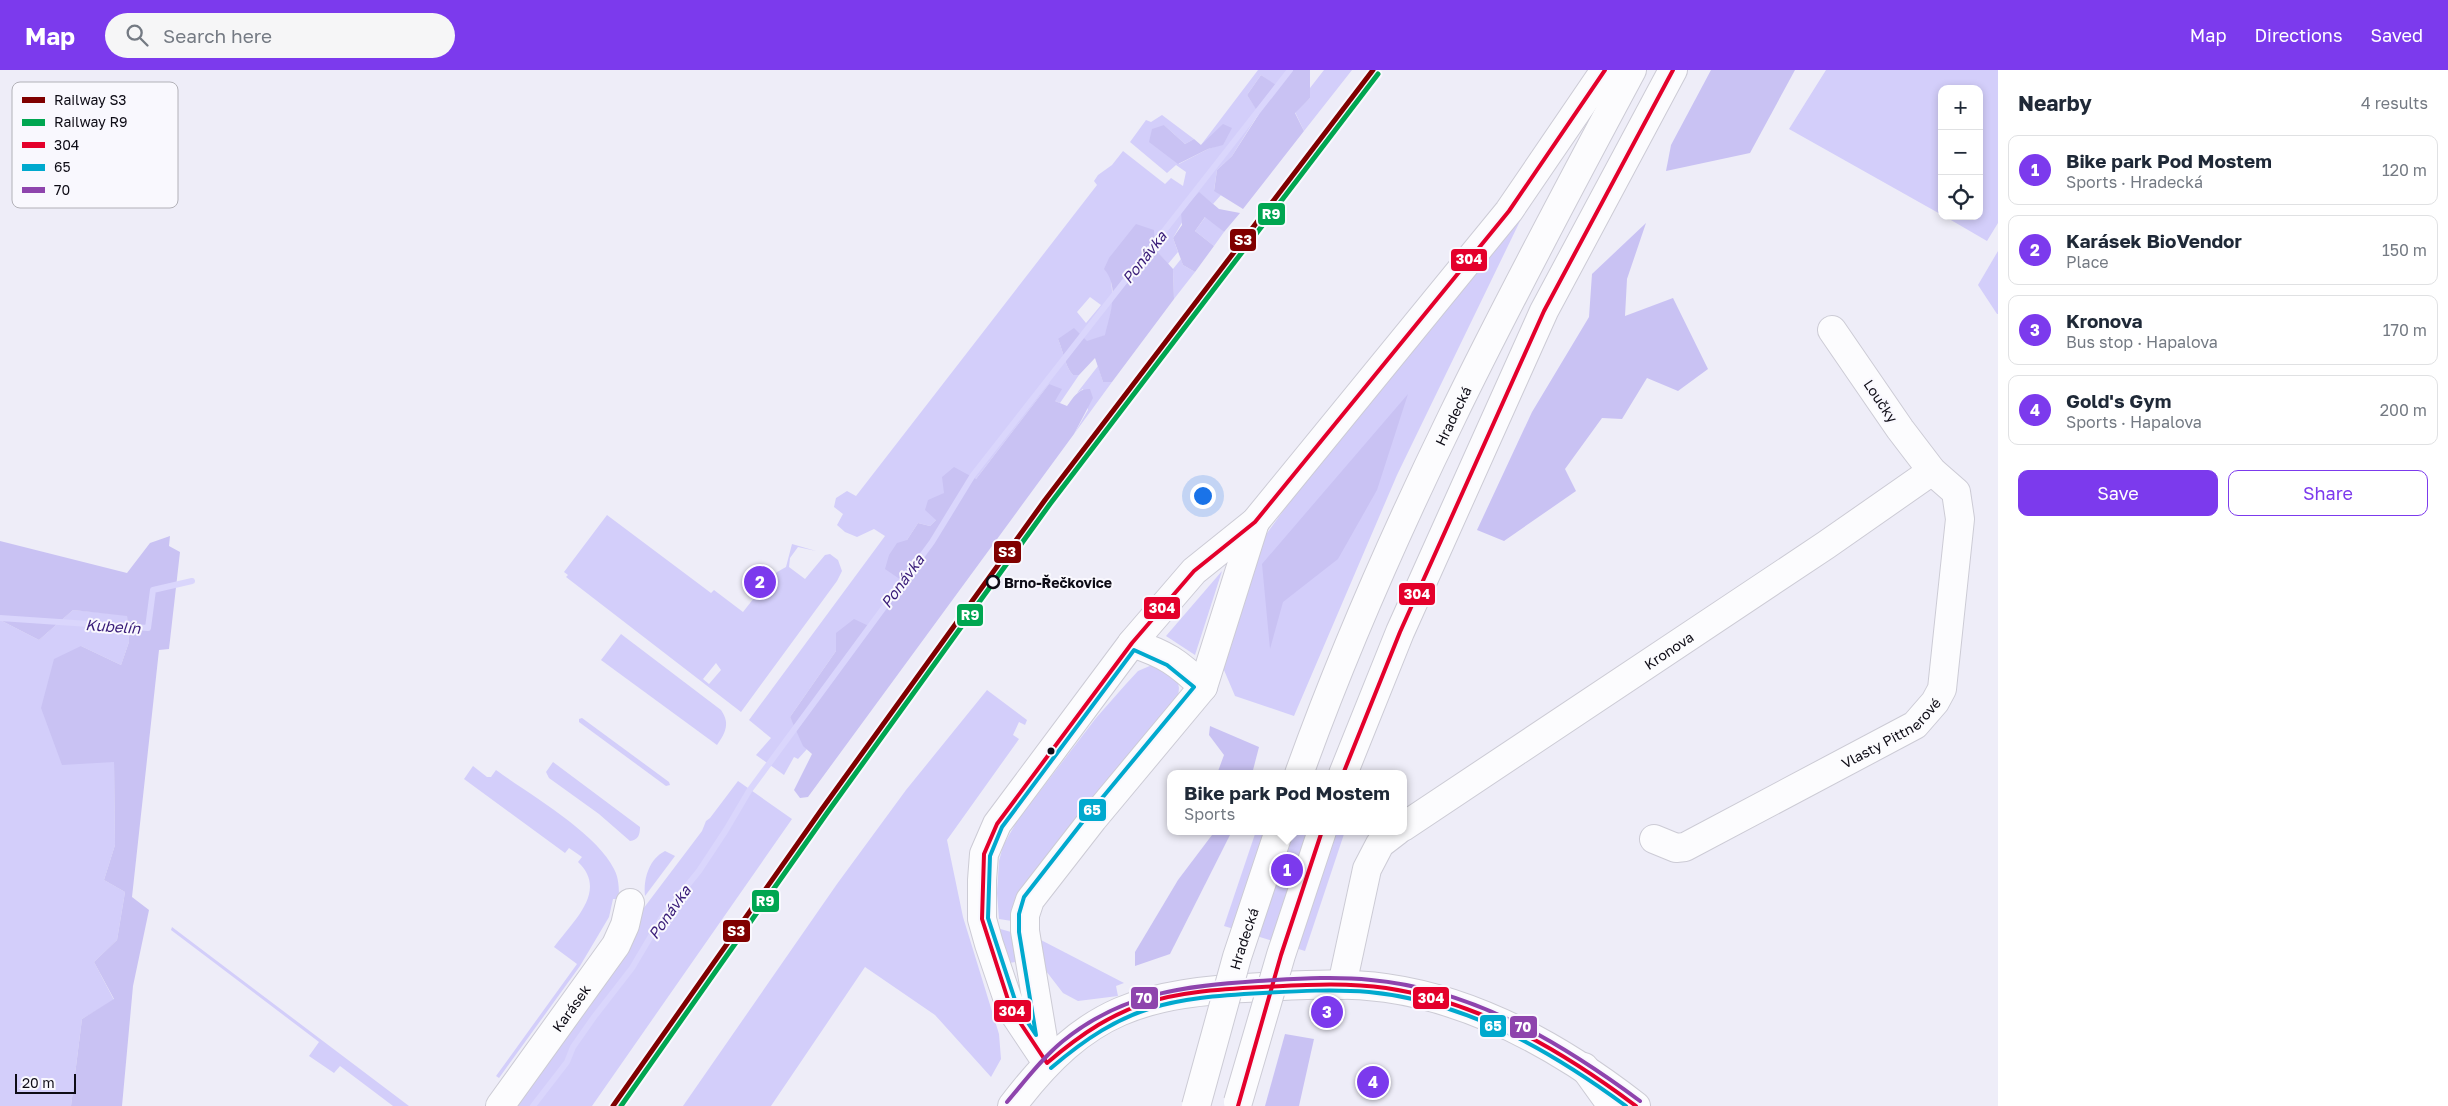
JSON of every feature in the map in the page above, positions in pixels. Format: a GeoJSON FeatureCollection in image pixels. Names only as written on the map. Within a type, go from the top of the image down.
{"type":"FeatureCollection","features":[{"type":"Feature","properties":{"kind":"main road"},"geometry":{"type":"LineString","coordinates":[[1047,1063],[1011,1009],[982,918],[984,854],[997,824],[1132,643],[1194,571],[1255,522],[1509,211],[1605,70]]}},
{"type":"Feature","properties":{"kind":"main road","name":"Hradecká"},"geometry":{"type":"LineString","coordinates":[[1301,770],[1333,684],[1406,514],[1476,365],[1632,70]]}},
{"type":"Feature","properties":{"kind":"main road"},"geometry":{"type":"LineString","coordinates":[[1345,770],[1400,632],[1544,311],[1673,70]]}},
{"type":"Feature","properties":{"kind":"main road","name":"Loučky"},"geometry":{"type":"LineString","coordinates":[[1832,330],[1900,429],[1932,471]]}},
{"type":"Feature","properties":{"kind":"main road","name":"Kronova"},"geometry":{"type":"LineString","coordinates":[[1407,824],[1826,545],[1932,471]]}},
{"type":"Feature","properties":{"kind":"main road","name":"Vlasty Pittnerové"},"geometry":{"type":"LineString","coordinates":[[1654,839],[1676,848],[1685,847],[1915,725],[1926,714],[1942,689],[1960,519],[1956,492],[1932,471]]}},
{"type":"Feature","properties":{"kind":"main road"},"geometry":{"type":"LineString","coordinates":[[1047,1063],[1025,931],[1025,915],[1030,900],[1087,826],[1203,687],[1255,522]]}},
{"type":"Feature","properties":{"kind":"main road"},"geometry":{"type":"LineString","coordinates":[[1132,643],[1162,653],[1185,668],[1203,687]]}},
{"type":"Feature","properties":{"kind":"main road","name":"Hradecká"},"geometry":{"type":"LineString","coordinates":[[1196,1106],[1237,957],[1277,835]]}},
{"type":"Feature","properties":{"kind":"main road"},"geometry":{"type":"LineString","coordinates":[[1238,1104],[1281,955],[1321,835]]}},
{"type":"Feature","properties":{"kind":"main road"},"geometry":{"type":"LineString","coordinates":[[1342,985],[1368,870],[1380,844],[1392,835]]}},
{"type":"Feature","properties":{"kind":"main road","name":"Karásek"},"geometry":{"type":"LineString","coordinates":[[500,1106],[616,945],[625,925],[630,903]]}},
{"type":"Feature","properties":{"kind":"main road"},"geometry":{"type":"LineString","coordinates":[[1012,1106],[1047,1063],[1095,1024],[1119,1010],[1151,999],[1185,992],[1235,988],[1342,985],[1386,988],[1415,993],[1478,1013],[1532,1038],[1584,1067],[1636,1106]]}},
{"type":"Feature","properties":{"kind":"main road"},"geometry":{"type":"LineString","coordinates":[[1584,1067],[1612,1106]]}},
{"type":"Feature","properties":{"kind":"shaded area"},"geometry":{"type":"Polygon","coordinates":[[[1258,70],[1290,70],[1279,88],[1261,75],[1247,95],[1259,113],[1232,156],[1217,170],[1214,190],[1221,195],[1213,204],[1199,193],[1173,238],[1178,252],[1168,264],[1155,249],[1111,278],[1113,303],[1106,335],[1087,342],[1058,339],[1070,372],[1073,375],[1079,375],[1060,403],[1055,401],[1049,384],[976,479],[944,493],[936,520],[930,526],[918,523],[907,540],[905,582],[871,627],[836,651],[790,717],[807,749],[798,759],[794,757],[784,775],[756,755],[771,738],[749,720],[885,536],[874,529],[857,537],[845,532],[837,525],[843,514],[834,507],[836,498],[847,491],[856,496],[1097,185],[1094,181],[1098,175],[1112,165],[1123,151],[1165,184],[1171,178],[1183,186],[1186,172],[1176,165],[1167,173],[1130,142],[1146,120],[1151,122],[1162,115],[1194,139],[1185,144],[1164,125],[1179,164],[1208,149],[1223,144],[1201,145],[1258,70]],[[1090,297],[1077,312],[1086,323],[1101,305],[1090,297]]]}},
{"type":"Feature","properties":{"kind":"shaded area"},"geometry":{"type":"Polygon","coordinates":[[[1290,70],[1310,70],[1310,98],[1295,113],[1304,131],[1243,209],[1214,191],[1217,170],[1232,156],[1259,114],[1247,95],[1261,75],[1279,87],[1290,70]]]}},
{"type":"Feature","properties":{"kind":"shaded area"},"geometry":{"type":"Polygon","coordinates":[[[1324,70],[1352,70],[1304,131],[1295,112],[1310,98],[1310,88],[1324,70]]]}},
{"type":"Feature","properties":{"kind":"shaded area"},"geometry":{"type":"Polygon","coordinates":[[[1711,70],[1795,70],[1750,153],[1666,171],[1671,145],[1711,70]]]}},
{"type":"Feature","properties":{"kind":"shaded area"},"geometry":{"type":"Polygon","coordinates":[[[1826,70],[1998,70],[1998,223],[1987,241],[1951,220],[1983,220],[1983,85],[1938,85],[1938,213],[1789,129],[1826,70]]]}},
{"type":"Feature","properties":{"kind":"shaded area"},"geometry":{"type":"Polygon","coordinates":[[[1223,124],[1232,128],[1223,145],[1208,149],[1178,164],[1149,142],[1152,129],[1164,125],[1185,144],[1194,139],[1201,145],[1223,124]]]}},
{"type":"Feature","properties":{"kind":"shaded area"},"geometry":{"type":"Polygon","coordinates":[[[1199,192],[1219,209],[1240,213],[1224,232],[1205,217],[1195,231],[1214,246],[1195,272],[1183,265],[1173,238],[1182,225],[1181,212],[1199,192]]]}},
{"type":"Feature","properties":{"kind":"shaded area"},"geometry":{"type":"Polygon","coordinates":[[[1206,216],[1224,232],[1214,246],[1195,231],[1206,216]]]}},
{"type":"Feature","properties":{"kind":"shaded area"},"geometry":{"type":"Polygon","coordinates":[[[1521,219],[1397,475],[1294,716],[1235,696],[1221,663],[1259,544],[1299,489],[1521,219]]]}},
{"type":"Feature","properties":{"kind":"shaded area"},"geometry":{"type":"Polygon","coordinates":[[[1646,223],[1627,279],[1625,316],[1673,298],[1708,369],[1678,391],[1647,378],[1622,419],[1602,418],[1565,469],[1576,491],[1504,541],[1477,530],[1532,412],[1589,317],[1592,274],[1646,223]]]}},
{"type":"Feature","properties":{"kind":"shaded area"},"geometry":{"type":"Polygon","coordinates":[[[1136,224],[1154,230],[1155,249],[1173,269],[1174,299],[1112,382],[1103,382],[1095,358],[1079,375],[1073,375],[1066,363],[1058,339],[1074,328],[1087,341],[1105,335],[1113,292],[1109,276],[1104,269],[1109,258],[1136,224]]]}},
{"type":"Feature","properties":{"kind":"shaded area"},"geometry":{"type":"Polygon","coordinates":[[[1998,251],[1998,314],[1997,314],[1978,285],[1998,251]]]}},
{"type":"Feature","properties":{"kind":"shaded area"},"geometry":{"type":"Polygon","coordinates":[[[1181,259],[1183,265],[1195,272],[1174,299],[1173,269],[1181,259]]]}},
{"type":"Feature","properties":{"kind":"shaded area"},"geometry":{"type":"Polygon","coordinates":[[[1098,366],[1103,382],[1112,382],[1074,434],[1088,410],[1083,389],[1077,393],[1098,366]]]}},
{"type":"Feature","properties":{"kind":"shaded area"},"geometry":{"type":"Polygon","coordinates":[[[1049,384],[1062,389],[1055,401],[1067,406],[1079,392],[1090,389],[1093,398],[1074,434],[808,797],[800,798],[794,790],[812,754],[803,746],[790,717],[836,651],[836,633],[854,619],[871,627],[904,582],[885,569],[889,555],[897,543],[907,540],[918,523],[930,526],[936,520],[925,510],[928,500],[944,493],[942,477],[954,467],[976,479],[1049,384]]]}},
{"type":"Feature","properties":{"kind":"shaded area"},"geometry":{"type":"Polygon","coordinates":[[[1408,394],[1377,490],[1338,559],[1283,602],[1270,649],[1262,564],[1408,394]]]}},
{"type":"Feature","properties":{"kind":"shaded area"},"geometry":{"type":"Polygon","coordinates":[[[607,515],[711,593],[714,590],[743,612],[761,589],[764,591],[777,572],[786,567],[792,544],[816,551],[798,547],[790,558],[789,567],[805,579],[825,555],[830,554],[838,560],[842,571],[837,581],[741,712],[566,577],[568,575],[564,572],[607,515]],[[716,663],[703,679],[709,684],[721,670],[716,663]]]}},
{"type":"Feature","properties":{"kind":"shaded area"},"geometry":{"type":"Polygon","coordinates":[[[170,536],[169,546],[180,552],[169,649],[159,650],[132,897],[149,910],[133,986],[122,1106],[71,1106],[82,1019],[114,999],[94,962],[117,940],[125,892],[104,880],[115,845],[114,762],[62,765],[41,708],[54,659],[81,646],[121,665],[129,642],[127,616],[73,610],[39,640],[0,620],[0,541],[127,573],[150,543],[170,536]]]}},
{"type":"Feature","properties":{"kind":"shaded area"},"geometry":{"type":"Polygon","coordinates":[[[1222,571],[1195,655],[1166,636],[1222,571]]]}},
{"type":"Feature","properties":{"kind":"shaded area"},"geometry":{"type":"Polygon","coordinates":[[[73,610],[127,615],[129,642],[121,665],[81,646],[114,762],[115,845],[104,880],[125,892],[117,940],[94,962],[114,1000],[82,1019],[71,1106],[0,1106],[0,620],[39,640],[73,610]]]}},
{"type":"Feature","properties":{"kind":"shaded area"},"geometry":{"type":"Polygon","coordinates":[[[621,634],[721,710],[724,715],[726,728],[717,745],[601,660],[621,634]]]}},
{"type":"Feature","properties":{"kind":"shaded area"},"geometry":{"type":"Polygon","coordinates":[[[1152,665],[1177,678],[1178,698],[1023,886],[1016,897],[1012,921],[999,919],[997,893],[999,861],[1003,846],[1017,821],[1096,718],[1138,671],[1152,665]]]}},
{"type":"Feature","properties":{"kind":"shaded area"},"geometry":{"type":"Polygon","coordinates":[[[987,690],[1027,720],[1025,725],[1019,722],[1013,735],[1019,739],[947,840],[963,917],[999,1034],[1001,1059],[991,1077],[935,1015],[865,967],[771,1106],[683,1106],[837,884],[906,790],[987,690]]]}},
{"type":"Feature","properties":{"kind":"shaded area"},"geometry":{"type":"Polygon","coordinates":[[[582,718],[669,782],[670,785],[666,786],[579,722],[579,719],[582,718]]]}},
{"type":"Feature","properties":{"kind":"shaded area"},"geometry":{"type":"Polygon","coordinates":[[[1210,726],[1259,747],[1253,770],[1218,770],[1224,755],[1209,735],[1210,726]]]}},
{"type":"Feature","properties":{"kind":"shaded area"},"geometry":{"type":"Polygon","coordinates":[[[553,762],[640,827],[637,838],[630,841],[599,814],[549,778],[546,772],[553,762]]]}},
{"type":"Feature","properties":{"kind":"shaded area"},"geometry":{"type":"Polygon","coordinates":[[[473,766],[487,777],[491,777],[496,770],[578,828],[605,855],[616,872],[619,887],[619,899],[613,899],[609,917],[580,966],[499,1078],[496,1076],[577,964],[554,947],[578,917],[589,895],[590,884],[587,873],[578,862],[582,857],[569,848],[565,853],[464,779],[473,766]]]}},
{"type":"Feature","properties":{"kind":"shaded area"},"geometry":{"type":"Polygon","coordinates":[[[738,781],[792,819],[592,1106],[512,1106],[641,909],[643,909],[702,831],[706,821],[738,781]]]}},
{"type":"Feature","properties":{"kind":"shaded area"},"geometry":{"type":"Polygon","coordinates":[[[1212,835],[1230,835],[1170,954],[1135,966],[1135,952],[1178,880],[1212,835]]]}},
{"type":"Feature","properties":{"kind":"shaded area"},"geometry":{"type":"Polygon","coordinates":[[[1255,835],[1344,835],[1305,951],[1224,926],[1255,835]]]}},
{"type":"Feature","properties":{"kind":"shaded area"},"geometry":{"type":"Polygon","coordinates":[[[665,851],[675,856],[645,896],[648,870],[655,859],[665,851]]]}},
{"type":"Feature","properties":{"kind":"shaded area"},"geometry":{"type":"Polygon","coordinates":[[[172,927],[409,1106],[393,1106],[340,1066],[334,1073],[309,1056],[319,1042],[171,930],[172,927]]]}},
{"type":"Feature","properties":{"kind":"shaded area"},"geometry":{"type":"Polygon","coordinates":[[[997,928],[1011,932],[1016,962],[1008,963],[997,928]]]}},
{"type":"Feature","properties":{"kind":"shaded area"},"geometry":{"type":"Polygon","coordinates":[[[1039,939],[1124,983],[1116,986],[1118,996],[1078,1001],[1063,993],[1043,967],[1039,939]]]}},
{"type":"Feature","properties":{"kind":"shaded area"},"geometry":{"type":"Polygon","coordinates":[[[1285,1034],[1314,1039],[1299,1106],[1265,1106],[1285,1034]]]}},
{"type":"Feature","properties":{"kind":"waterway","name":"Ponávka"},"geometry":{"type":"LineString","coordinates":[[533,1106],[567,1062],[573,1047],[594,1017],[632,968],[664,914],[699,871],[749,791],[932,542],[973,475],[1290,70]]}},
{"type":"Feature","properties":{"kind":"waterway","name":"Kubelín"},"geometry":{"type":"LineString","coordinates":[[0,618],[148,628],[153,590],[192,581]]}},
{"type":"Feature","properties":{"kind":"rail line","name":"S3"},"geometry":{"type":"LineString","coordinates":[[613,1106],[822,809],[1045,500],[1373,70]]}},
{"type":"Feature","properties":{"kind":"rail line","name":"R9"},"geometry":{"type":"LineString","coordinates":[[621,1106],[827,813],[1050,504],[1378,74]]}},
{"type":"Feature","properties":{"kind":"transit line","name":"304"},"geometry":{"type":"LineString","coordinates":[[1605,70],[1509,211],[1255,522],[1194,571],[1132,643],[997,824],[984,854],[982,919],[1011,1009],[1047,1063],[1074,1042],[1122,1012],[1171,996],[1262,987],[1324,984],[1371,986],[1421,995],[1454,1004],[1518,1031],[1579,1066],[1636,1106]]}},
{"type":"Feature","properties":{"kind":"transit line","name":"304"},"geometry":{"type":"LineString","coordinates":[[1345,770],[1400,632],[1544,311],[1673,70]]}},
{"type":"Feature","properties":{"kind":"transit line","name":"65"},"geometry":{"type":"LineString","coordinates":[[1134,650],[1167,665],[1194,687],[1088,815],[1024,897],[1019,914],[1019,932],[1036,1035],[1017,1006],[988,918],[990,856],[1002,827],[1134,650]]}},
{"type":"Feature","properties":{"kind":"transit line","name":"304"},"geometry":{"type":"LineString","coordinates":[[1238,1106],[1281,955],[1321,835]]}},
{"type":"Feature","properties":{"kind":"transit line","name":"70"},"geometry":{"type":"LineString","coordinates":[[1007,1102],[1041,1062],[1063,1041],[1085,1025],[1131,1002],[1155,995],[1205,986],[1258,981],[1328,978],[1371,980],[1408,985],[1444,994],[1479,1007],[1546,1039],[1610,1079],[1640,1101]]}},
{"type":"Feature","properties":{"kind":"transit line","name":"65"},"geometry":{"type":"LineString","coordinates":[[1051,1068],[1102,1030],[1149,1009],[1174,1002],[1263,993],[1356,991],[1404,997],[1439,1006],[1505,1031],[1567,1066],[1626,1106]]}},
{"type":"Feature","properties":{"kind":"place","name":"Karásek BioVendor"},"geometry":{"type":"Point","coordinates":[760,582]}},
{"type":"Feature","properties":{"kind":"place","name":"Brno-Řečkovice"},"geometry":{"type":"Point","coordinates":[993,582]}},
{"type":"Feature","properties":{"kind":"place","name":"Bike park Pod Mostem"},"geometry":{"type":"Point","coordinates":[1287,870]}},
{"type":"Feature","properties":{"kind":"place","name":"Kronova"},"geometry":{"type":"Point","coordinates":[1327,1012]}},
{"type":"Feature","properties":{"kind":"place","name":"Gold's Gym"},"geometry":{"type":"Point","coordinates":[1373,1082]}}]}
